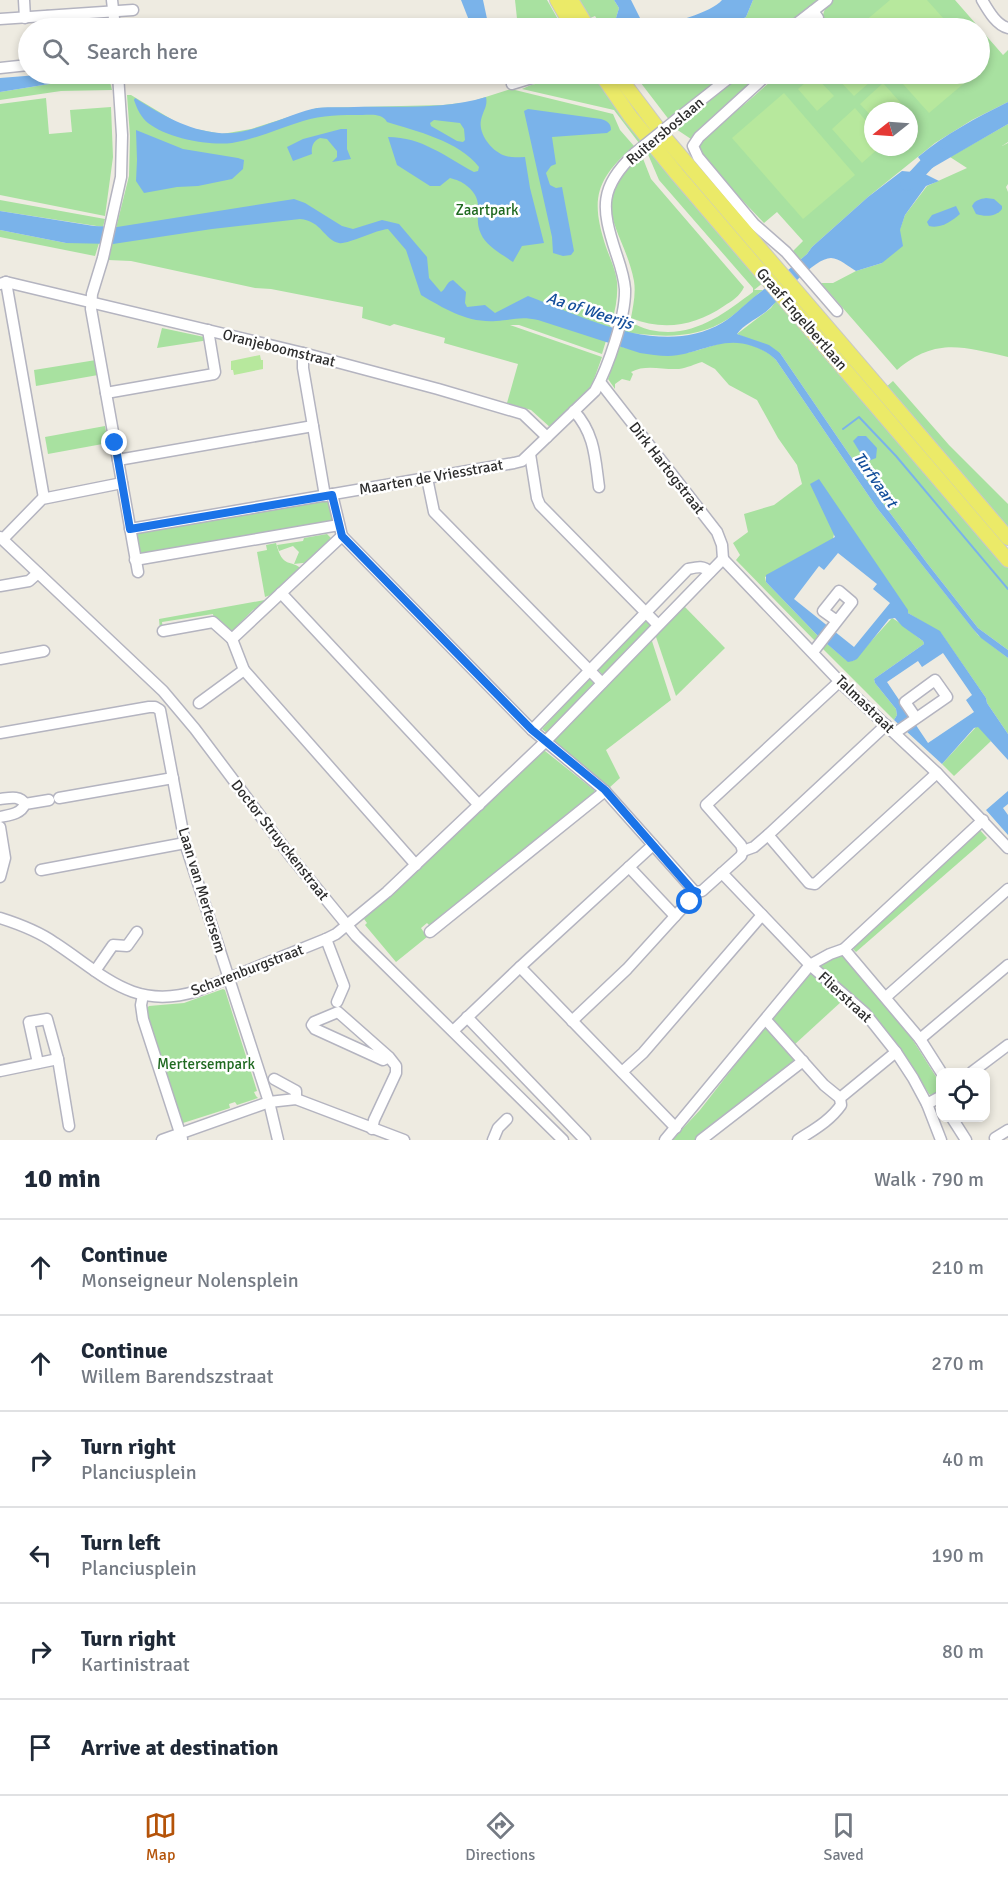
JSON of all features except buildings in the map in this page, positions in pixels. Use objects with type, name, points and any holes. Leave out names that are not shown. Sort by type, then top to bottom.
[{"type":"main road","points":[[556,0],[567,18]]},
{"type":"main road","points":[[571,0],[582,18]]},
{"type":"main road","name":"Graaf Engelbertlaan","points":[[608,84],[645,135],[1008,538]]},
{"type":"main road","name":"Graaf Engelbertlaan","points":[[625,84],[776,279]]},
{"type":"main road","name":"Graaf Engelbertlaan","points":[[787,291],[1008,560]]},
{"type":"street","points":[[24,0],[25,18],[113,6],[133,10]]},
{"type":"street","points":[[804,18],[827,0]]},
{"type":"street","points":[[982,0],[1002,27],[1008,28]]},
{"type":"street","points":[[813,11],[818,18]]},
{"type":"street","points":[[0,20],[18,19]]},
{"type":"street","points":[[0,68],[18,66]]},
{"type":"street","points":[[119,84],[122,135],[119,191],[91,302],[138,572]]},
{"type":"street","name":"Ruitersboslaan","points":[[615,336],[620,323],[625,284],[608,228],[605,208],[612,179],[635,153],[721,84]]},
{"type":"street","name":"Graaf Engelbertlaan","points":[[757,84],[699,136],[693,146],[698,158],[754,224],[796,263],[837,311]]},
{"type":"street","points":[[3,283],[17,346],[44,498]]},
{"type":"street","name":"Oranjeboomstraat","points":[[3,283],[303,353],[438,389],[516,412],[529,419],[547,437]]},
{"type":"street","points":[[106,393],[214,374],[208,330]]},
{"type":"street","name":"Maarten de Vriesstraat","points":[[130,529],[522,460],[595,391],[615,336]]},
{"type":"street","points":[[303,353],[303,368],[313,426],[329,495],[335,500],[342,536],[532,730],[605,790],[692,890],[697,892]]},
{"type":"street","name":"Dirk Hartogstraat","points":[[600,382],[717,532],[722,545],[723,559]]},
{"type":"street","points":[[574,411],[589,432],[599,487]]},
{"type":"street","points":[[118,460],[313,426]]},
{"type":"street","points":[[530,454],[540,505],[658,625]]},
{"type":"street","points":[[427,478],[434,512],[602,684]]},
{"type":"street","points":[[1,538],[44,498],[122,483]]},
{"type":"street","points":[[135,560],[339,525]]},
{"type":"street","points":[[232,639],[342,536]]},
{"type":"street","name":"Doctor Struyckenstraat","points":[[1,538],[174,703],[346,926],[563,1140]]},
{"type":"street","name":"Scharenburgstraat","points":[[0,918],[46,937],[118,986],[142,995],[159,998],[197,991],[326,939],[346,926],[387,892],[545,742],[723,559]]},
{"type":"street","name":"Talmastraat","points":[[723,559],[840,681],[886,725],[898,730],[1008,848]]},
{"type":"street","points":[[532,730],[688,569],[698,566],[705,567],[710,572]]},
{"type":"street","points":[[0,586],[29,581],[38,573]]},
{"type":"street","points":[[281,593],[478,805]]},
{"type":"street","points":[[163,631],[213,622],[232,639],[244,670],[416,865]]},
{"type":"street","points":[[813,652],[834,625]]},
{"type":"street","points":[[0,659],[44,651]]},
{"type":"street","points":[[199,703],[244,670]]},
{"type":"street","points":[[572,1021],[622,974],[697,892],[702,891],[741,856],[743,851],[741,845],[706,805],[840,681]]},
{"type":"street","name":"Laan van Mertersem","points":[[0,734],[149,707],[158,708],[162,717],[185,843],[230,977],[269,1102],[278,1140]]},
{"type":"street","points":[[898,730],[914,720]]},
{"type":"street","points":[[743,851],[754,847],[768,835],[886,725]]},
{"type":"street","points":[[768,835],[809,883],[815,884],[937,773]]},
{"type":"street","points":[[25,804],[173,778]]},
{"type":"street","points":[[429,932],[605,790]]},
{"type":"street","points":[[0,799],[16,797],[23,800],[25,804]]},
{"type":"street","points":[[0,817],[15,814],[23,809],[25,804]]},
{"type":"street","points":[[665,1140],[810,965],[844,949],[983,820]]},
{"type":"street","points":[[0,827],[5,855],[0,877]]},
{"type":"street","points":[[41,870],[185,843]]},
{"type":"street","points":[[453,1031],[653,845]]},
{"type":"street","points":[[629,867],[675,916]]},
{"type":"street","name":"Flierstraat","points":[[722,873],[810,965],[865,1013],[896,1052],[927,1104],[941,1140]]},
{"type":"street","points":[[886,997],[1008,889]]},
{"type":"street","points":[[622,1072],[643,1053],[762,915]]},
{"type":"street","points":[[95,971],[113,945],[127,946],[137,932]]},
{"type":"street","points":[[326,939],[344,986],[337,1002]]},
{"type":"street","points":[[844,949],[920,1039],[938,1068]]},
{"type":"street","points":[[920,1039],[1008,965]]},
{"type":"street","points":[[520,967],[676,1128]]},
{"type":"street","points":[[142,995],[143,1019],[181,1137]]},
{"type":"street","points":[[372,1129],[396,1073],[396,1066],[389,1057],[338,1011],[312,1025],[315,1029],[383,1060],[389,1057]]},
{"type":"street","points":[[467,1017],[585,1140]]},
{"type":"street","points":[[38,1063],[29,1022],[47,1019],[58,1059],[69,1126]]},
{"type":"street","points":[[766,1020],[824,1084],[840,1098],[841,1105],[836,1113],[798,1140]]},
{"type":"street","points":[[977,1068],[1008,1045]]},
{"type":"street","points":[[840,1098],[896,1052]]},
{"type":"street","points":[[0,1071],[58,1059]]},
{"type":"street","points":[[702,1140],[803,1060]]},
{"type":"street","points":[[273,1079],[296,1091],[296,1099]]},
{"type":"street","points":[[162,1140],[181,1137],[269,1102],[296,1099],[404,1140]]},
{"type":"street","points":[[927,1104],[936,1099]]},
{"type":"street","points":[[493,1140],[498,1128],[507,1119]]},
{"type":"street","points":[[955,1122],[966,1140]]},
{"type":"street","points":[[995,1138],[1008,1130]]},
{"type":"green space","points":[[515,0],[547,0],[557,18],[517,18]]},
{"type":"green space","points":[[577,0],[614,0],[619,8],[616,18],[596,18],[595,16],[587,18]]},
{"type":"green space","points":[[753,0],[821,0],[798,18],[744,18]]},
{"type":"green space","points":[[833,0],[955,0],[970,18],[823,18],[826,7]]},
{"type":"green space","points":[[890,0],[927,0],[943,18],[869,18]]},
{"type":"green space","points":[[990,40],[1003,55],[1008,50],[1008,102],[972,120],[935,143],[868,197],[800,260],[792,252],[803,241],[777,212],[764,223],[700,156],[698,148],[702,138],[768,84],[990,84]]},
{"type":"green space","points":[[49,84],[110,84],[112,90],[61,91],[0,100],[0,92]]},
{"type":"green space","points":[[602,84],[643,140],[639,143],[614,110],[522,89],[531,85]]},
{"type":"green space","points":[[642,84],[716,84],[670,121]]},
{"type":"green space","points":[[728,84],[753,84],[691,139],[676,129],[679,122]]},
{"type":"green space","points":[[804,84],[823,84],[834,96],[817,111],[798,89]]},
{"type":"green space","points":[[843,84],[868,84],[854,96]]},
{"type":"green space","points":[[882,84],[900,102],[864,102],[864,108],[860,104]]},
{"type":"green space","points":[[903,84],[963,84],[929,113]]},
{"type":"green space","name":"Zaartpark","points":[[511,89],[613,114],[620,130],[634,146],[611,169],[604,180],[598,203],[601,230],[617,282],[615,309],[602,354],[519,325],[510,325],[602,357],[589,389],[552,429],[531,410],[507,403],[518,364],[444,343],[445,338],[362,318],[363,307],[255,288],[131,261],[108,260],[129,176],[130,136],[127,95],[131,95],[190,128],[222,134],[251,129],[317,108],[443,105],[470,102]]},
{"type":"green space","points":[[784,93],[855,175],[803,219],[732,138]]},
{"type":"green space","points":[[46,98],[49,134],[72,132],[70,110],[111,107],[113,157],[105,216],[0,195],[0,104]]},
{"type":"green space","points":[[855,108],[864,118],[864,156],[870,156],[862,163],[832,129]]},
{"type":"green space","points":[[1008,124],[1008,142],[1002,146],[1008,143],[1008,184],[1006,187],[1008,192],[1008,357],[950,347],[924,353],[897,370],[821,283],[833,283],[856,271],[882,263],[905,215],[927,186],[967,168],[950,157]]},
{"type":"green space","points":[[650,149],[764,282],[754,290],[763,290],[737,312],[716,326],[703,331],[664,336],[624,332],[628,321],[647,329],[665,332],[693,328],[718,317],[753,292],[753,288],[659,180],[647,152]]},
{"type":"green space","points":[[642,156],[651,179],[744,287],[738,296],[727,304],[713,313],[690,322],[667,325],[631,318],[634,281],[612,216],[611,202],[614,187],[624,172]]},
{"type":"green space","points":[[0,200],[105,219],[103,227],[0,211]]},
{"type":"green space","points":[[0,230],[66,243],[99,243],[95,256],[0,237]]},
{"type":"green space","points":[[778,298],[1008,567],[1008,650],[978,628],[927,563],[879,498],[780,353],[737,334],[771,308]]},
{"type":"green space","points":[[162,328],[209,338],[209,340],[157,348]]},
{"type":"green space","points":[[732,341],[756,347],[767,352],[776,360],[877,508],[978,635],[1008,658],[1008,734],[941,633],[908,613],[834,534],[833,539],[765,577],[766,582],[819,637],[816,642],[736,560],[740,555],[733,543],[748,532],[744,514],[774,505],[802,484],[797,465],[778,438],[757,400],[729,385],[715,369],[702,362],[679,369],[637,370],[631,372],[633,374],[630,381],[622,379],[615,384],[615,389],[608,379],[619,346],[652,353],[678,354]]},
{"type":"green space","points":[[260,355],[263,360],[263,369],[234,375],[231,370],[231,361]]},
{"type":"green space","points":[[96,360],[98,375],[36,386],[34,370]]},
{"type":"green space","points":[[893,381],[949,445],[1008,504],[1008,531],[885,388]]},
{"type":"green space","points":[[105,426],[108,443],[48,454],[45,437]]},
{"type":"green space","points":[[329,500],[332,522],[140,556],[134,535],[140,531]]},
{"type":"green space","points":[[327,534],[334,541],[311,562],[294,564],[299,552],[293,546],[279,551],[277,545],[303,541],[304,538]]},
{"type":"green space","points":[[276,543],[284,560],[303,570],[276,593],[265,597],[257,552],[267,550],[266,545]]},
{"type":"green space","points":[[265,600],[266,604],[253,610],[236,627],[238,630],[234,634],[214,620],[213,614],[162,622],[163,629],[160,630],[159,619]]},
{"type":"green space","points":[[683,605],[725,648],[676,696],[655,634]]},
{"type":"green space","points":[[892,618],[924,644],[874,679],[896,709],[897,715],[894,720],[821,647],[825,642],[846,660],[853,661]]},
{"type":"green space","points":[[647,620],[652,625],[603,675],[598,670]]},
{"type":"green space","points":[[651,638],[671,700],[606,750],[620,778],[609,788],[550,740]]},
{"type":"green space","points":[[592,676],[598,681],[547,733],[542,729]]},
{"type":"green space","points":[[976,727],[980,727],[991,741],[954,776],[942,764]]},
{"type":"green space","points":[[542,751],[545,751],[595,793],[431,927],[427,923],[421,928],[427,937],[396,962],[365,925],[367,923],[364,919]]},
{"type":"green space","points":[[979,829],[987,838],[856,952],[851,947]]},
{"type":"green space","points":[[841,954],[853,964],[852,966],[909,1034],[936,1077],[936,1094],[932,1096],[929,1094],[885,1030],[818,967],[831,957]]},
{"type":"green space","points":[[810,973],[842,1001],[794,1045],[771,1021]]},
{"type":"green space","name":"Mertersempark","points":[[223,989],[257,1091],[254,1092],[258,1098],[237,1105],[235,1102],[229,1104],[230,1108],[183,1123],[150,1024],[147,1008],[184,1003]]},
{"type":"green space","points":[[764,1028],[769,1029],[797,1058],[695,1140],[672,1140],[700,1110]]},
{"type":"water","points":[[461,0],[483,0],[487,18],[468,18]]},
{"type":"water","points":[[614,0],[631,0],[640,18],[616,18],[619,8]]},
{"type":"water","points":[[722,0],[753,0],[744,18],[685,18],[717,5]]},
{"type":"water","points":[[18,77],[18,84],[49,84],[0,92],[0,78]]},
{"type":"water","points":[[486,97],[481,125],[484,136],[491,147],[506,156],[525,157],[530,188],[544,243],[522,246],[513,262],[495,250],[483,238],[478,221],[478,203],[467,186],[450,178],[440,186],[430,186],[397,165],[388,137],[423,144],[474,172],[478,171],[479,167],[460,150],[436,138],[387,122],[379,116],[347,115],[310,119],[232,143],[200,142],[166,133],[148,123],[134,100],[135,98],[185,125],[219,133],[254,129],[317,108],[421,106]],"holes":[[[434,120],[460,123],[464,129],[465,140],[463,142],[457,141],[431,126],[430,123]]]},
{"type":"water","points":[[1008,102],[1008,124],[932,168],[925,166],[918,157],[950,134]]},
{"type":"water","points":[[528,109],[601,119],[610,126],[611,130],[607,133],[552,137],[556,164],[551,166],[546,173],[550,185],[556,188],[562,187],[574,251],[571,255],[563,256],[553,253],[552,237],[524,111]]},
{"type":"water","points":[[347,129],[347,149],[351,159],[332,162],[337,157],[337,151],[327,139],[320,138],[313,144],[312,154],[293,161],[287,147],[303,139]]},
{"type":"water","points":[[136,130],[183,149],[244,160],[243,169],[232,179],[144,193],[136,181]]},
{"type":"water","points":[[902,171],[923,173],[939,181],[926,186],[905,215],[900,230],[903,246],[882,263],[856,271],[837,259],[831,258],[816,264],[770,308],[737,334],[769,345],[780,353],[879,498],[927,563],[978,628],[1008,650],[1008,658],[981,638],[973,629],[877,508],[776,360],[759,348],[741,343],[730,343],[668,356],[640,353],[538,320],[521,318],[496,321],[475,320],[448,310],[421,295],[406,250],[388,229],[339,243],[313,223],[300,219],[113,244],[66,243],[0,230],[0,211],[94,226],[117,227],[294,199],[305,203],[342,226],[353,229],[382,220],[399,224],[427,257],[429,278],[441,292],[453,280],[466,292],[467,307],[485,305],[495,313],[528,296],[624,331],[650,336],[675,337],[699,333],[731,317],[788,271],[868,197]]},
{"type":"water","points":[[986,198],[994,199],[1002,206],[997,214],[983,216],[976,214],[973,204]]},
{"type":"water","points":[[956,206],[960,214],[946,224],[929,226],[927,222],[932,215]]},
{"type":"water","points":[[858,436],[866,436],[877,448],[876,458],[866,462],[853,441]]},
{"type":"water","points":[[819,479],[908,613],[940,631],[1008,734],[1008,760],[978,727],[974,728],[942,764],[894,720],[897,715],[896,709],[874,679],[924,644],[895,618],[889,619],[857,659],[848,662],[819,637],[766,582],[766,575],[835,537],[810,484]],"holes":[[[838,553],[877,584],[873,589],[890,603],[854,647],[794,599],[819,566],[824,570]],[[943,653],[972,695],[966,700],[974,712],[928,743],[887,682],[918,661],[922,667]]]},
{"type":"water","points":[[1008,791],[1008,804],[1003,808],[1008,815],[1008,835],[986,810]]},
{"type":"waterway","name":"Aa of Weerijs","points":[[907,184],[938,154]]},
{"type":"waterway","points":[[843,429],[859,417],[896,456],[1008,589]]},
{"type":"route","points":[[115,443],[130,529],[332,495],[342,536],[532,730],[605,790],[692,890],[697,892],[690,902]]},
{"type":"water label","name":"Turfvaart","points":[[876,479]]}]
